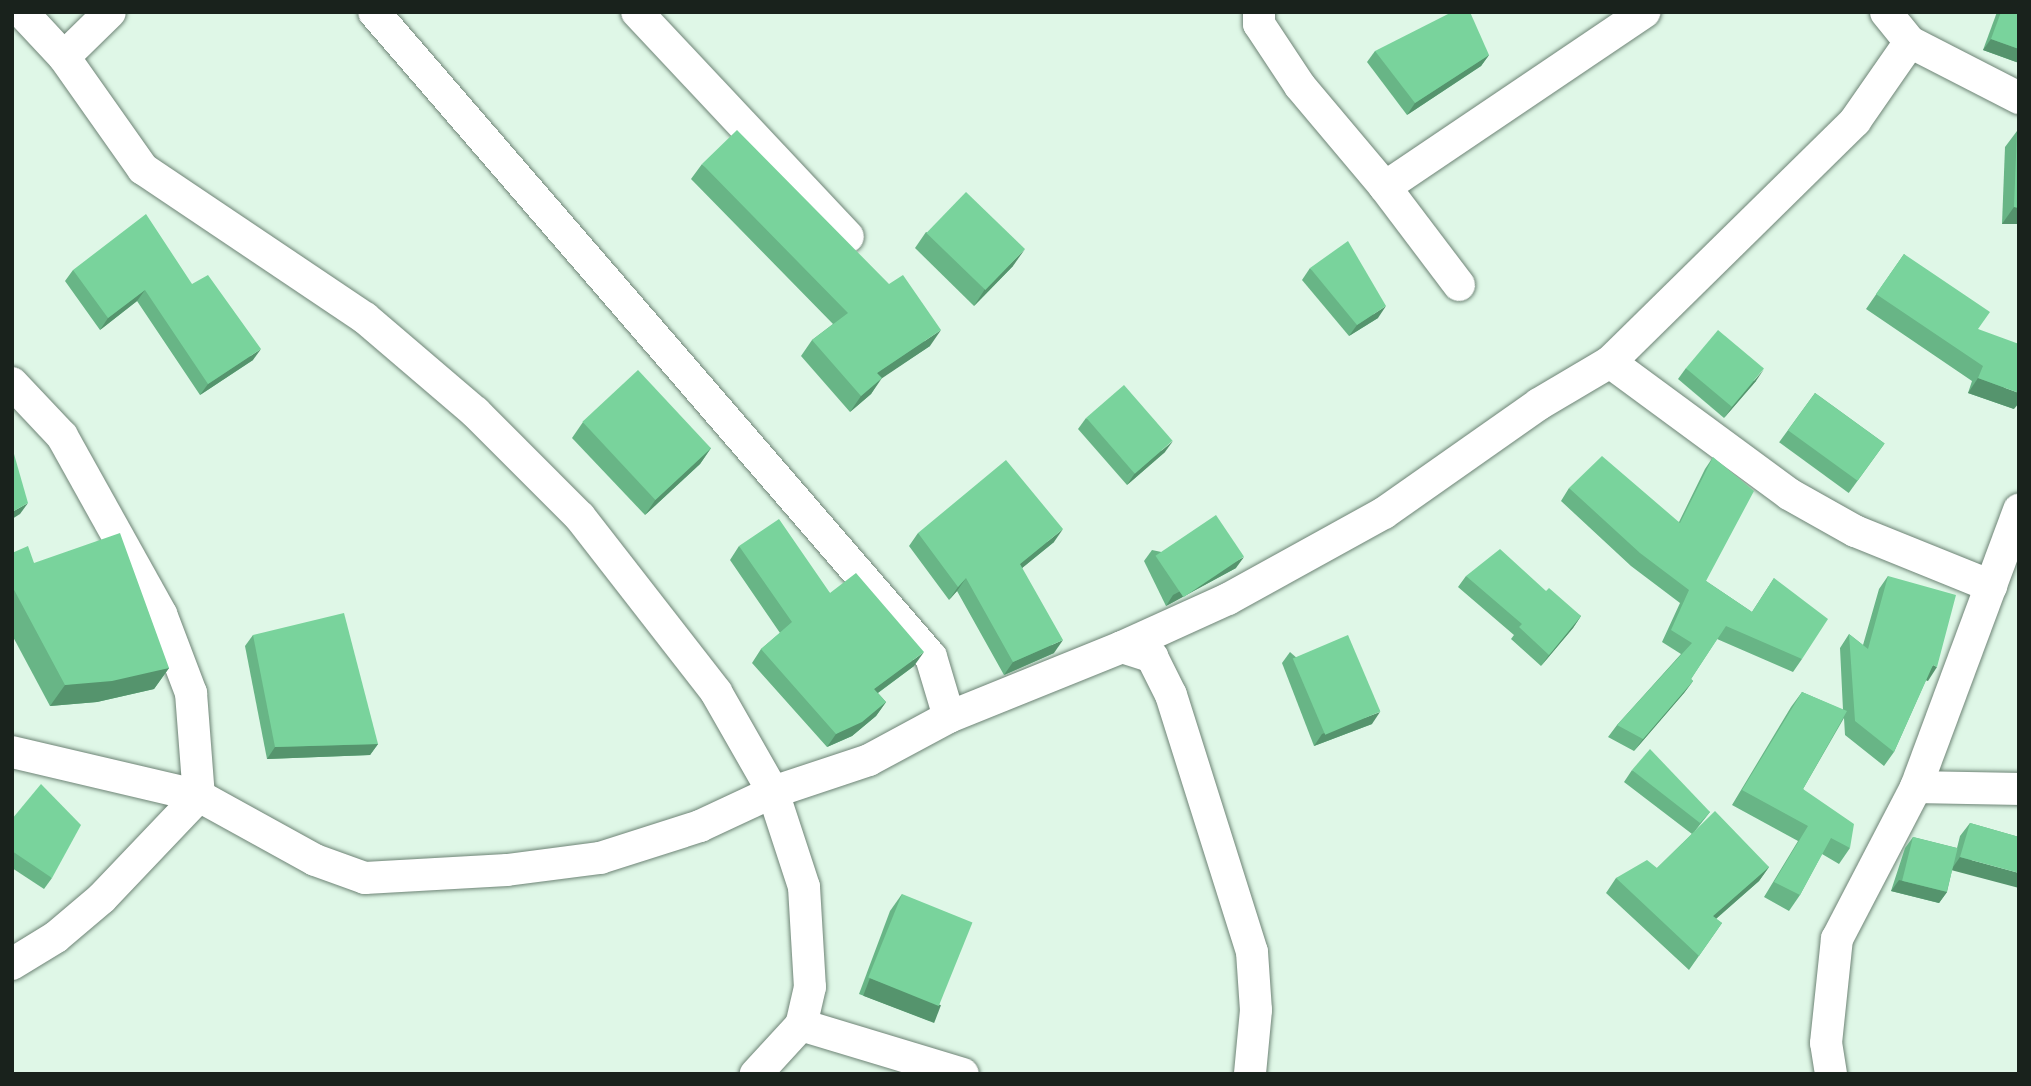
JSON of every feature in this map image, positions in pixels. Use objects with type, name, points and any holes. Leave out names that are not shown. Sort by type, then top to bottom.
[{"type":"street","points":[[22,12],[64,57],[143,169],[365,318],[475,412],[580,517],[716,692],[773,792],[804,887],[810,988],[801,1025],[756,1074]]},
{"type":"street","points":[[64,57],[110,12]]},
{"type":"street","points":[[374,12],[931,657],[949,717]]},
{"type":"street","points":[[637,12],[848,237]]},
{"type":"street","points":[[1259,12],[1259,24],[1300,86],[1385,187],[1459,285]]},
{"type":"street","points":[[1385,187],[1644,12]]},
{"type":"street","points":[[1886,12],[1910,42],[2019,99]]},
{"type":"street","points":[[12,752],[199,796],[315,860],[365,878],[507,870],[600,859],[700,826],[773,792],[869,760],[949,717],[1122,647],[1228,598],[1384,513],[1539,404],[1610,362],[1855,121],[1910,42]]},
{"type":"street","points":[[1610,362],[1789,494],[1855,531],[1991,586]]},
{"type":"street","points":[[12,383],[62,436],[161,614],[191,693],[199,796],[102,898],[56,937],[12,964]]},
{"type":"street","points":[[1831,1074],[1825,1043],[1837,939],[1916,787],[2019,510]]},
{"type":"street","points":[[1122,647],[1152,657],[1171,695],[1236,894],[1252,952],[1256,1010],[1250,1074]]},
{"type":"street","points":[[1916,787],[2019,789]]},
{"type":"street","points":[[801,1025],[964,1074]]},
{"type":"building","points":[[1452,12],[1470,12],[1489,55],[1415,103],[1375,51]]},
{"type":"building","points":[[2001,12],[2019,12],[2019,49],[1991,39]]},
{"type":"building","points":[[737,130],[889,284],[903,275],[941,330],[877,373],[882,378],[861,396],[812,340],[848,313],[702,164]]},
{"type":"building","points":[[2019,131],[2019,208],[2014,207]]},
{"type":"building","points":[[966,192],[1025,249],[985,290],[926,233]]},
{"type":"building","points":[[146,214],[192,284],[208,275],[261,349],[208,384],[145,290],[108,318],[73,270]]},
{"type":"building","points":[[1348,241],[1386,306],[1357,325],[1310,268]]},
{"type":"building","points":[[1904,254],[1990,312],[1978,329],[2019,344],[2019,393],[1978,378],[1983,366],[1876,294]]},
{"type":"building","points":[[1718,330],[1764,369],[1732,407],[1686,368]]},
{"type":"building","points":[[638,370],[711,448],[655,500],[582,422]]},
{"type":"building","points":[[1124,385],[1173,441],[1135,474],[1086,418]]},
{"type":"building","points":[[1815,393],[1885,444],[1858,481],[1788,430]]},
{"type":"building","points":[[12,447],[28,503],[12,512]]},
{"type":"building","points":[[1602,456],[1680,523],[1713,457],[1754,491],[1706,581],[1752,612],[1774,578],[1828,619],[1802,659],[1726,626],[1691,679],[1693,681],[1643,739],[1617,725],[1692,643],[1671,630],[1689,590],[1640,553],[1569,488]]},
{"type":"building","points":[[1006,460],[1063,529],[1020,564],[1063,640],[1013,662],[966,578],[958,587],[918,533]]},
{"type":"building","points":[[1216,515],[1244,556],[1183,597],[1155,556]]},
{"type":"building","points":[[779,519],[830,593],[856,573],[924,652],[874,689],[886,702],[862,722],[836,734],[761,649],[792,622],[739,546]]},
{"type":"building","points":[[120,533],[169,668],[112,681],[65,685],[12,586],[12,553],[28,546],[34,563]]},
{"type":"building","points":[[1500,549],[1546,591],[1549,588],[1581,616],[1549,655],[1519,627],[1522,624],[1466,576]]},
{"type":"building","points":[[1888,576],[1956,595],[1937,667],[1933,665],[1894,752],[1855,721],[1849,634],[1868,649]]},
{"type":"building","points":[[344,613],[378,744],[275,747],[253,635]]},
{"type":"building","points":[[1348,635],[1380,711],[1325,735],[1293,658]]},
{"type":"building","points":[[1802,692],[1847,711],[1803,789],[1854,824],[1850,848],[1831,838],[1800,895],[1774,882],[1808,826],[1742,790]]},
{"type":"building","points":[[1650,749],[1710,812],[1700,823],[1632,770]]},
{"type":"building","points":[[41,784],[81,825],[52,878],[12,851],[12,819]]},
{"type":"building","points":[[1715,811],[1769,867],[1713,916],[1722,923],[1699,956],[1616,878],[1647,860],[1657,868]]},
{"type":"building","points":[[1970,823],[2019,837],[2019,873],[1960,857]]},
{"type":"building","points":[[1913,837],[1958,848],[1947,892],[1902,881]]},
{"type":"building","points":[[902,894],[972,922],[939,1006],[868,977]]}]
